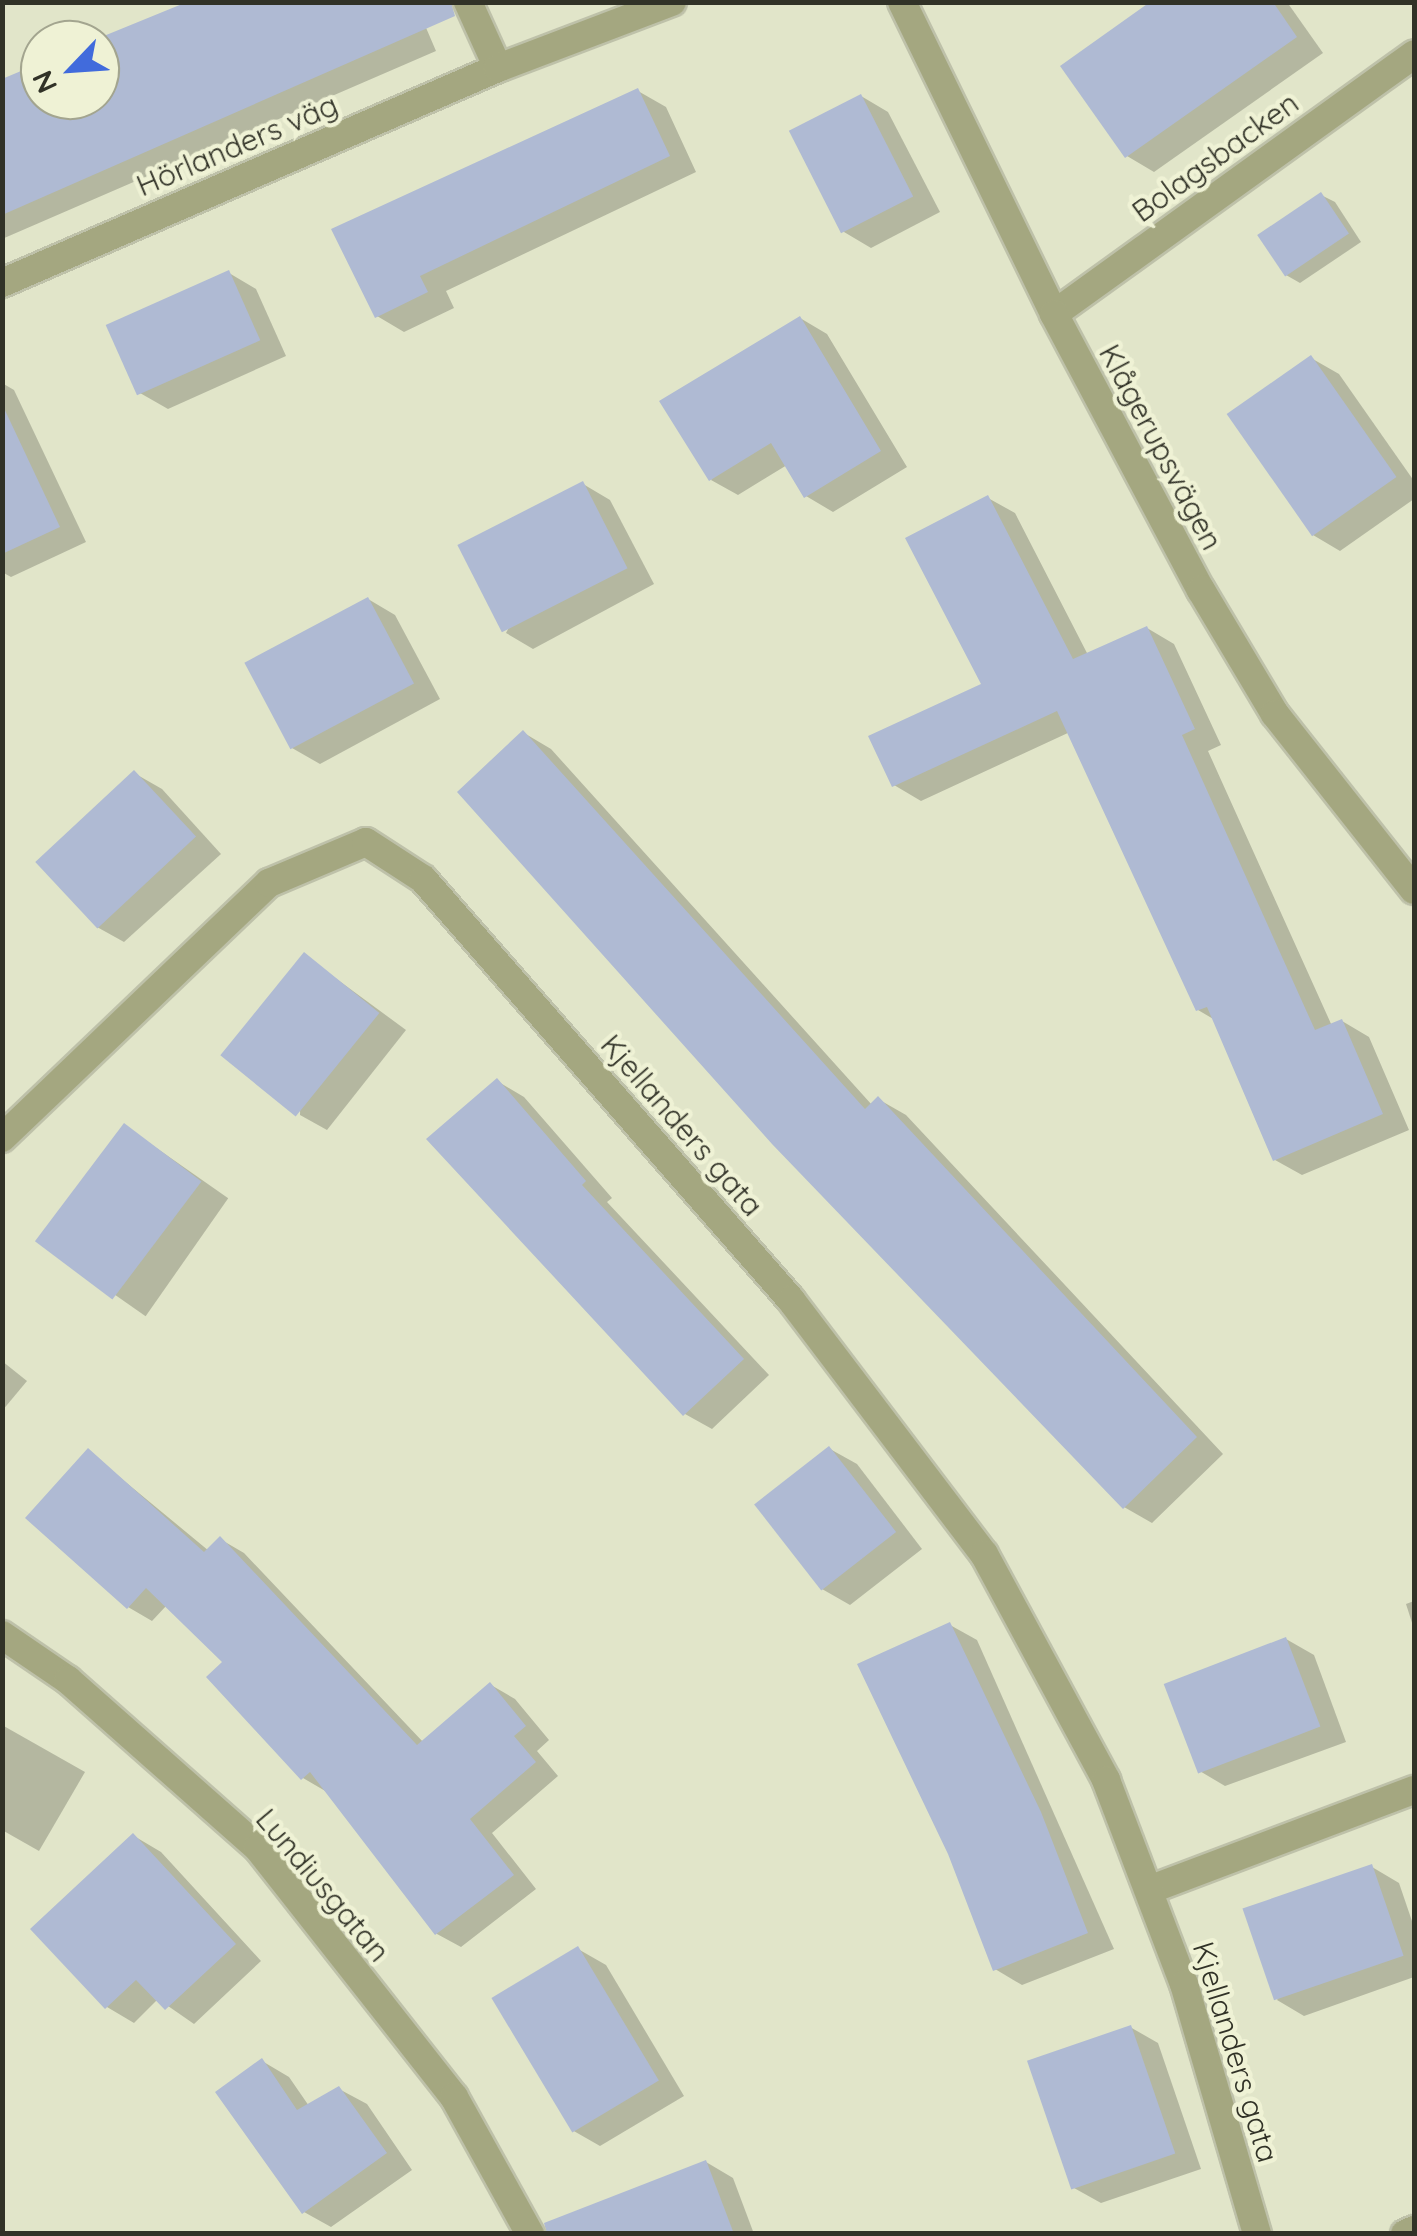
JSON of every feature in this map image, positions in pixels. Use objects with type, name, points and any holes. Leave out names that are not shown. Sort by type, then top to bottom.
[{"type":"street","points":[[468,2],[498,68]]},
{"type":"street","name":"Hörlanders väg","points":[[2,283],[498,68],[672,2]]},
{"type":"street","name":"Klågerupsvägen","points":[[902,2],[1054,314],[1200,590],[1275,714],[1414,890]]},
{"type":"street","name":"Bolagsbacken","points":[[1054,314],[1414,54]]},
{"type":"street","name":"Kjellanders gata","points":[[2,1138],[269,883],[320,856],[366,842],[423,879],[792,1300],[984,1554],[1106,1780],[1184,1984],[1258,2234]]},
{"type":"street","name":"Lundiusgatan","points":[[2,1635],[68,1680],[258,1848],[454,2098],[530,2234]]},
{"type":"street","points":[[1149,1890],[1414,1790]]},
{"type":"street","points":[[1405,2234],[1414,2230]]},
{"type":"building","points":[[187,2],[451,2],[455,16],[2,215],[2,79],[20,71],[20,120],[120,120],[120,29]]},
{"type":"building","points":[[1150,2],[1273,2],[1297,37],[1125,158],[1060,66]]},
{"type":"building","points":[[638,88],[670,156],[420,276],[428,292],[375,318],[331,229]]},
{"type":"building","points":[[861,94],[913,196],[841,233],[789,131]]},
{"type":"building","points":[[1321,192],[1349,233],[1285,277],[1257,235]]},
{"type":"building","points":[[229,270],[260,340],[137,395],[106,325]]},
{"type":"building","points":[[800,316],[881,451],[804,498],[771,443],[709,481],[659,401]]},
{"type":"building","points":[[1311,355],[1396,477],[1312,536],[1227,414]]},
{"type":"building","points":[[2,404],[60,527],[2,554]]},
{"type":"building","points":[[583,481],[627,568],[502,632],[457,545]]},
{"type":"building","points":[[988,495],[1073,659],[1147,626],[1195,729],[1182,735],[1315,1030],[1342,1019],[1383,1114],[1273,1161],[1207,1007],[1196,1011],[1057,711],[892,787],[868,736],[981,684],[905,538]]},
{"type":"building","points":[[368,597],[414,684],[290,749],[244,663]]},
{"type":"building","points":[[523,730],[865,1109],[878,1096],[1197,1437],[1123,1509],[772,1144],[457,792]]},
{"type":"building","points":[[134,770],[196,837],[97,929],[35,862]]},
{"type":"building","points":[[304,952],[379,1013],[296,1116],[220,1055]]},
{"type":"building","points":[[497,1078],[586,1181],[582,1185],[744,1359],[683,1416],[426,1139]]},
{"type":"building","points":[[124,1123],[201,1181],[112,1300],[35,1241]]},
{"type":"building","points":[[829,1446],[896,1532],[821,1590],[754,1504]]},
{"type":"building","points":[[88,1448],[204,1552],[220,1536],[417,1745],[490,1682],[526,1726],[514,1736],[536,1762],[470,1819],[514,1875],[435,1935],[310,1772],[301,1780],[206,1677],[222,1662],[146,1588],[127,1609],[25,1518]]},
{"type":"building","points":[[950,1622],[1041,1812],[1088,1933],[993,1971],[948,1854],[857,1664]]},
{"type":"building","points":[[1286,1637],[1320,1727],[1198,1774],[1164,1684]]},
{"type":"building","points":[[133,1833],[236,1944],[165,2010],[136,1980],[105,2009],[30,1929]]},
{"type":"building","points":[[1372,1864],[1404,1956],[1274,2000],[1242,1909]]},
{"type":"building","points":[[578,1946],[659,2081],[572,2133],[491,1998]]},
{"type":"building","points":[[1131,2025],[1175,2154],[1071,2189],[1027,2061]]},
{"type":"building","points":[[262,2058],[297,2110],[339,2086],[387,2153],[302,2214],[215,2092]]},
{"type":"building","points":[[706,2160],[734,2234],[547,2234],[544,2223]]}]
